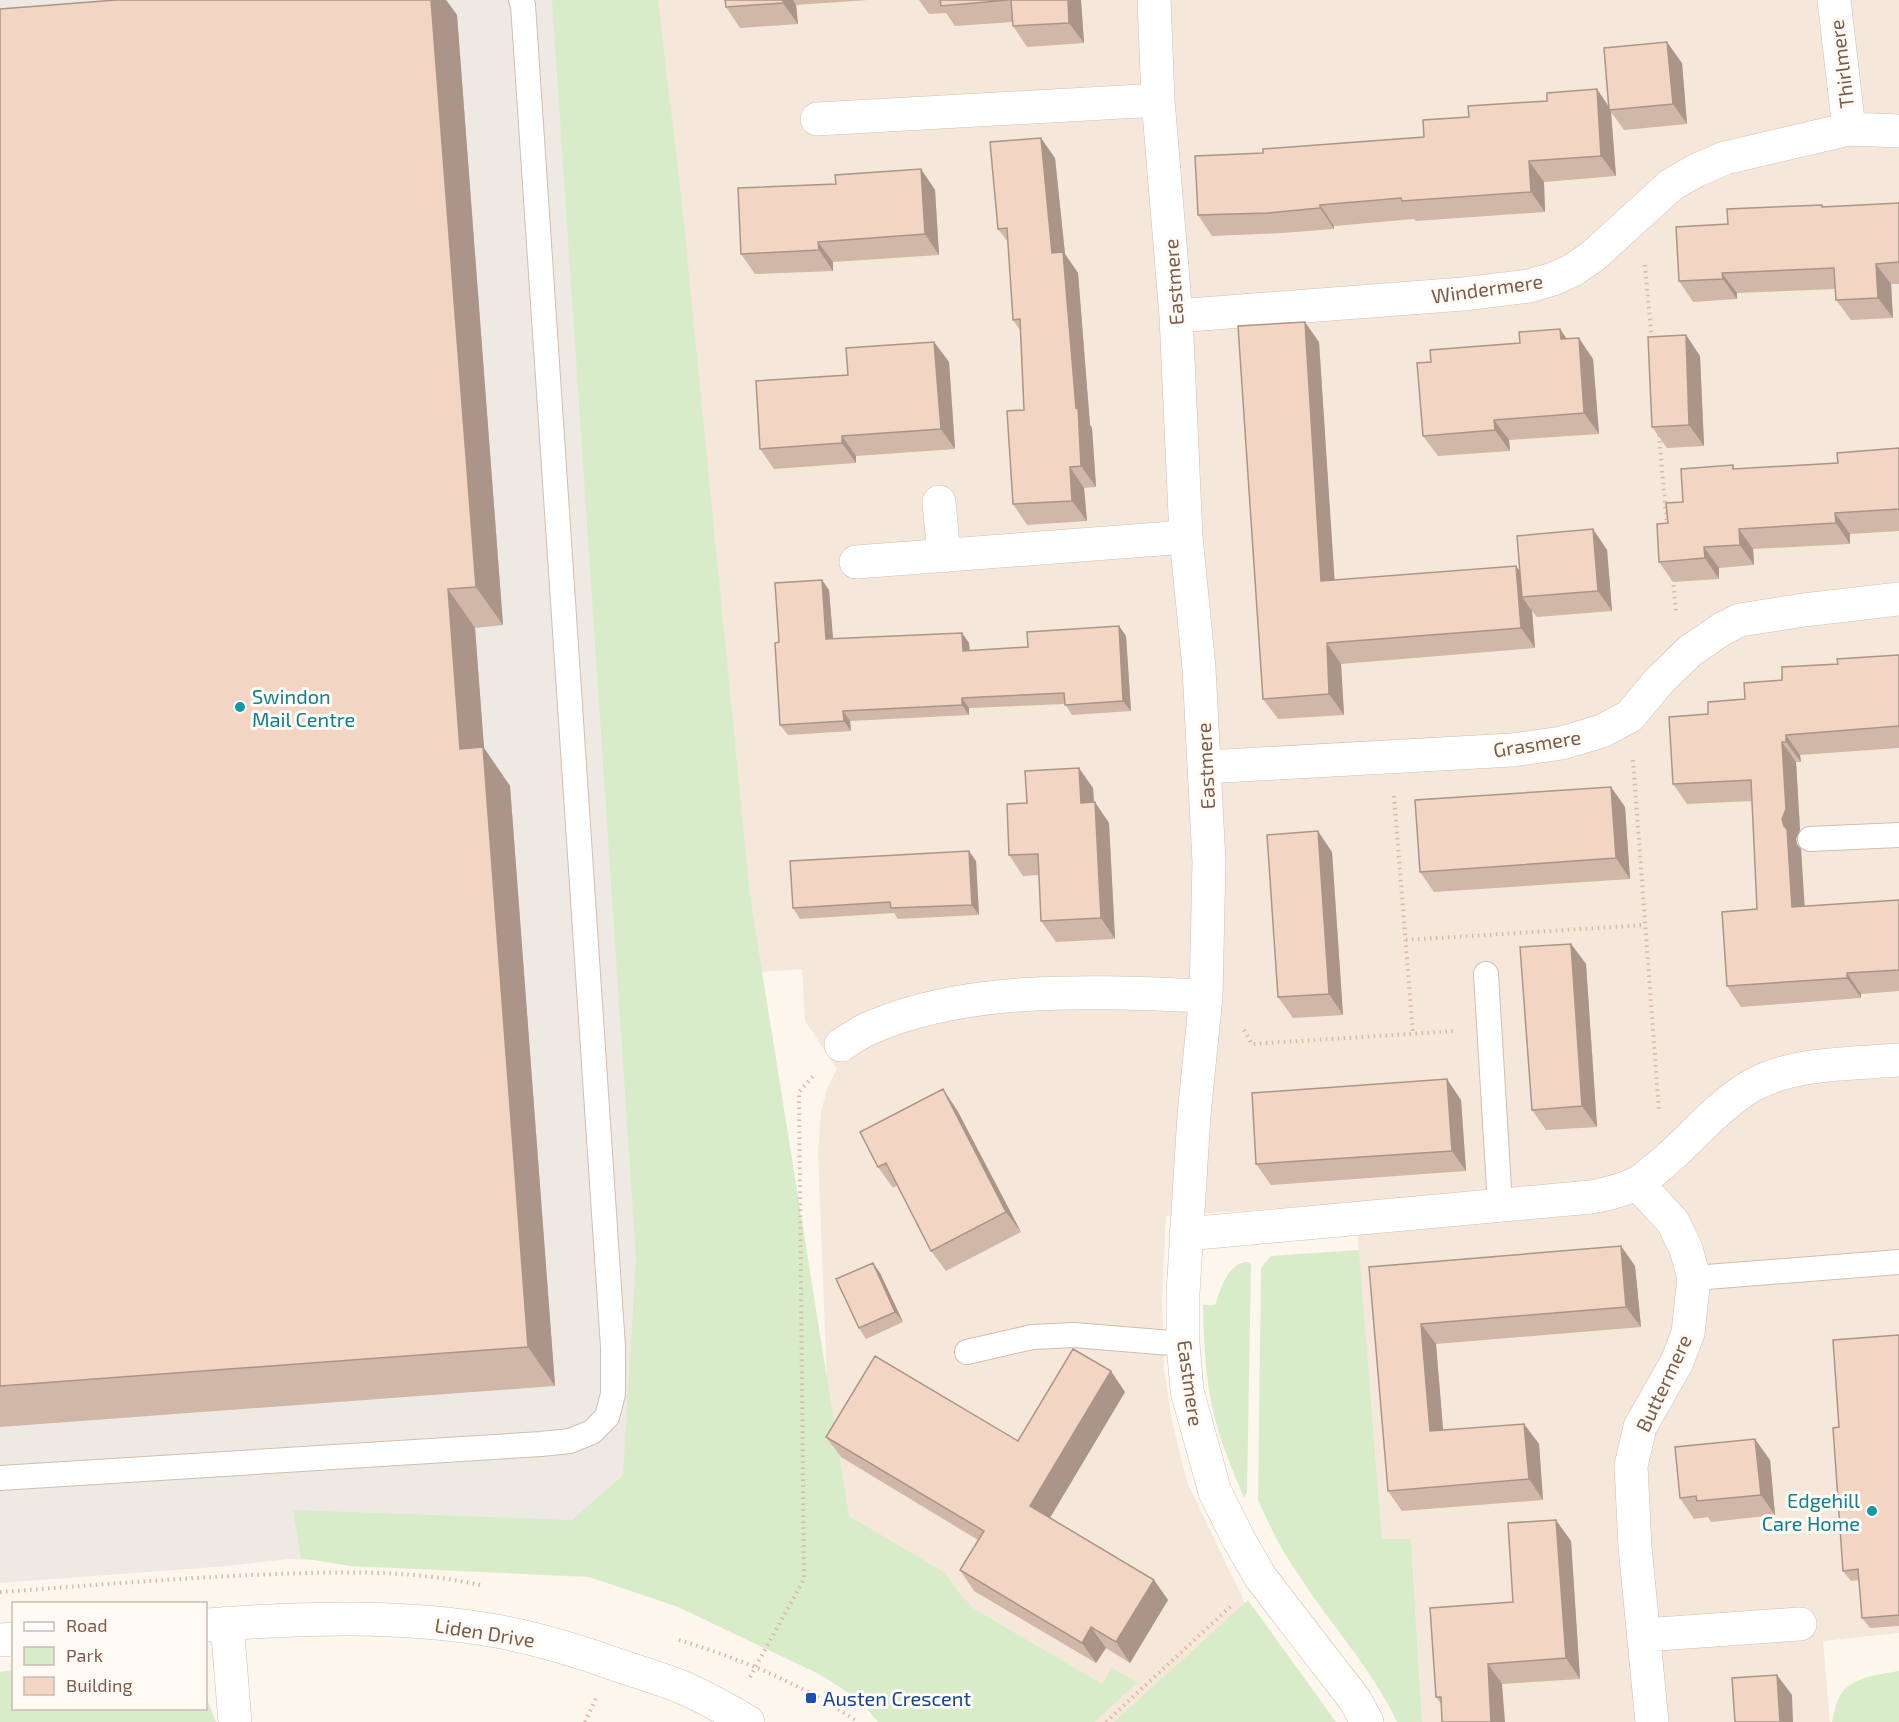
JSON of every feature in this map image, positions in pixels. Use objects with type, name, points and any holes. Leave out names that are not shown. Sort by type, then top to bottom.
[{"type":"street","name":"Eastmere","points":[[1154,0],[1158,100],[1176,316],[1186,537],[1199,668],[1209,862],[1206,996],[1194,1115],[1183,1293],[1183,1344],[1187,1391],[1215,1492],[1239,1539],[1261,1578],[1355,1700],[1367,1722]]},
{"type":"street","name":"Thirlmere","points":[[1834,0],[1849,129]]},
{"type":"street","points":[[817,119],[1158,100]]},
{"type":"street","name":"Windermere","points":[[1176,316],[1463,294],[1529,286],[1573,270],[1593,256],[1671,185],[1695,171],[1736,156],[1849,129],[1899,131]]},
{"type":"street","points":[[939,502],[944,556]]},
{"type":"street","points":[[856,562],[1186,537]]},
{"type":"street","name":"Grasmere","points":[[1205,767],[1512,750],[1562,742],[1602,731],[1630,716],[1659,681],[1690,651],[1722,629],[1740,621],[1804,610],[1899,599]]},
{"type":"street","points":[[841,1045],[870,1027],[905,1015],[1010,994],[1206,996]]},
{"type":"street","points":[[1186,1234],[1591,1197],[1614,1192],[1637,1184],[1731,1101],[1750,1087],[1769,1078],[1804,1068],[1899,1060]]},
{"type":"street","name":"Buttermere","points":[[1637,1184],[1673,1222],[1686,1249],[1694,1278],[1688,1333],[1677,1362],[1640,1427],[1631,1466],[1635,1547],[1644,1635],[1645,1722]]},
{"type":"street","name":"Liden Drive","points":[[216,1624],[360,1619],[437,1623],[496,1631],[542,1641],[679,1686],[740,1717]]},
{"type":"street","points":[[216,1624],[236,1722]]},
{"type":"street","points":[[1644,1635],[1800,1624]]},
{"type":"lane","points":[[0,1478],[541,1444],[570,1441],[592,1432],[607,1417],[613,1394],[613,1347],[569,671],[521,0]]},
{"type":"lane","points":[[1810,839],[1899,835]]},
{"type":"lane","points":[[1486,974],[1500,1205]]},
{"type":"lane","points":[[1694,1278],[1899,1262]]},
{"type":"lane","points":[[967,1352],[1032,1337],[1074,1335],[1183,1344]]},
{"type":"path","points":[[1638,216],[1653,349]]},
{"type":"path","points":[[1659,428],[1668,531]]},
{"type":"path","points":[[1672,578],[1677,624],[1685,658]]},
{"type":"path","points":[[1630,716],[1663,1163]]},
{"type":"path","points":[[1391,757],[1413,1034]]},
{"type":"path","points":[[1406,940],[1645,925]]},
{"type":"path","points":[[1206,996],[1224,1004],[1238,1017],[1252,1044],[1489,1029]]},
{"type":"path","points":[[740,1717],[804,1579],[799,1092],[841,1045]]},
{"type":"path","points":[[1106,1722],[1261,1578]]},
{"type":"shaded area","name":"Swindon Mail Centre","points":[[0,0],[606,0],[656,1525],[362,1561],[288,1559],[228,1566],[0,1583]]},
{"type":"shaded area","points":[[643,0],[1899,0],[1899,1633],[1823,1641],[1830,1722],[1422,1722],[1411,1539],[1382,1540],[1355,1203],[1166,1216],[1162,1300],[1164,1369],[1171,1416],[1187,1482],[1246,1605],[1124,1722],[974,1722],[826,1588],[829,1434],[818,1153],[821,1112],[827,1089],[837,1069],[805,1021],[802,969],[723,975]]},
{"type":"green space","points":[[552,0],[658,0],[682,204],[750,896],[849,1516],[944,1572],[974,1609],[1102,1684],[1112,1668],[1137,1683],[1094,1722],[878,1722],[859,1700],[821,1675],[678,1607],[589,1577],[350,1566],[301,1558],[293,1510],[572,1520],[623,1475],[636,1257]]},
{"type":"green space","points":[[1359,1250],[1382,1539],[1411,1539],[1422,1722],[1397,1722],[1375,1683],[1288,1559],[1258,1500],[1261,1268],[1271,1256]]},
{"type":"green space","points":[[1244,1262],[1251,1264],[1247,1492],[1244,1498],[1224,1447],[1211,1401],[1203,1305],[1215,1305],[1228,1274]]},
{"type":"green space","points":[[1248,1600],[1336,1722],[1114,1722]]},
{"type":"green space","points":[[12,1670],[12,1710],[207,1710],[207,1700],[216,1722],[0,1722],[0,1672]]},
{"type":"green space","points":[[1899,1671],[1899,1722],[1832,1722],[1838,1700],[1846,1688],[1867,1677]]},
{"type":"building","name":"Swindon Mail Centre","points":[[116,0],[431,0],[476,587],[448,589],[460,749],[483,747],[528,1347],[0,1386],[0,9]]},
{"type":"building","points":[[725,0],[783,0],[783,3],[726,7]]},
{"type":"building","points":[[940,0],[1009,0],[941,6]]},
{"type":"building","points":[[1011,0],[1068,0],[1069,23],[1013,26]]},
{"type":"building","points":[[1667,42],[1673,104],[1609,110],[1604,48]]},
{"type":"building","points":[[1597,89],[1601,156],[1529,161],[1531,192],[1402,201],[1401,198],[1320,205],[1320,208],[1268,213],[1198,215],[1195,156],[1263,153],[1263,149],[1424,137],[1423,120],[1469,117],[1468,106],[1547,101],[1547,93]]},
{"type":"building","points":[[1041,138],[1052,253],[1063,252],[1076,408],[1078,407],[1081,466],[1070,467],[1072,501],[1013,504],[1007,411],[1024,410],[1020,319],[1013,320],[1007,228],[998,229],[990,142]]},
{"type":"building","points":[[921,169],[925,234],[818,242],[819,250],[741,254],[738,188],[836,184],[835,175]]},
{"type":"building","points":[[1899,203],[1899,262],[1876,264],[1878,298],[1836,300],[1834,268],[1722,273],[1723,279],[1679,281],[1676,227],[1728,224],[1727,209]]},
{"type":"building","points":[[1305,322],[1321,581],[1516,566],[1521,628],[1327,643],[1329,694],[1263,699],[1238,326]]},
{"type":"building","points":[[1560,329],[1561,339],[1579,338],[1584,413],[1494,420],[1495,430],[1423,436],[1417,363],[1431,362],[1430,350],[1520,343],[1519,332]]},
{"type":"building","points":[[1686,335],[1689,425],[1652,427],[1648,337]]},
{"type":"building","points":[[934,342],[941,429],[842,436],[842,443],[760,449],[756,381],[848,375],[846,348]]},
{"type":"building","points":[[1899,448],[1899,509],[1835,513],[1836,523],[1739,529],[1740,545],[1704,547],[1705,558],[1659,562],[1657,524],[1668,523],[1666,503],[1683,502],[1681,469],[1733,465],[1733,469],[1838,463],[1837,453]]},
{"type":"building","points":[[1593,529],[1598,591],[1522,597],[1517,536]]},
{"type":"building","points":[[822,580],[826,639],[962,633],[963,651],[1028,647],[1027,632],[1119,626],[1123,701],[1065,705],[1064,693],[962,698],[962,705],[843,711],[844,721],[780,725],[775,643],[779,642],[775,583]]},
{"type":"building","points":[[1899,655],[1899,726],[1786,735],[1786,742],[1782,742],[1786,809],[1782,819],[1787,829],[1792,907],[1899,900],[1899,970],[1847,973],[1847,978],[1727,986],[1722,912],[1757,909],[1751,780],[1673,784],[1669,717],[1708,714],[1708,702],[1745,699],[1744,683],[1782,680],[1782,667],[1838,664],[1837,659]]},
{"type":"building","points":[[1079,768],[1081,803],[1095,802],[1101,918],[1041,921],[1038,854],[1009,855],[1007,804],[1027,803],[1025,771]]},
{"type":"building","points":[[1611,787],[1616,858],[1420,872],[1415,800]]},
{"type":"building","points":[[1318,831],[1329,994],[1278,997],[1267,835]]},
{"type":"building","points":[[969,851],[972,905],[891,908],[890,902],[793,908],[790,861]]},
{"type":"building","points":[[1571,944],[1582,1106],[1532,1110],[1520,947]]},
{"type":"building","points":[[1447,1079],[1452,1151],[1256,1164],[1252,1093]]},
{"type":"building","points":[[943,1089],[1006,1212],[931,1251],[886,1163],[878,1167],[860,1132]]},
{"type":"building","points":[[1621,1246],[1626,1307],[1421,1324],[1430,1431],[1524,1424],[1529,1479],[1388,1491],[1369,1267]]},
{"type":"building","points":[[873,1263],[895,1312],[859,1328],[836,1279]]},
{"type":"building","name":"Edgehill Care Home","points":[[1899,1335],[1899,1615],[1862,1618],[1858,1569],[1843,1571],[1833,1428],[1839,1427],[1833,1340]]},
{"type":"building","points":[[1073,1349],[1111,1371],[1030,1506],[1154,1580],[1116,1642],[1091,1627],[1082,1643],[960,1570],[984,1531],[826,1437],[875,1356],[1018,1441]]},
{"type":"building","points":[[1755,1439],[1761,1495],[1697,1501],[1696,1496],[1680,1498],[1675,1447]]},
{"type":"building","points":[[1556,1520],[1566,1658],[1488,1664],[1491,1722],[1442,1722],[1441,1697],[1436,1697],[1430,1608],[1513,1602],[1508,1523]]},
{"type":"building","points":[[1777,1675],[1780,1722],[1735,1722],[1732,1678]]},
{"type":"place","name":"Swindon Mail Centre","points":[[240,707]]},
{"type":"place","name":"Edgehill Care Home","points":[[1872,1511]]},
{"type":"place","name":"Austen Crescent","points":[[811,1698]]}]
